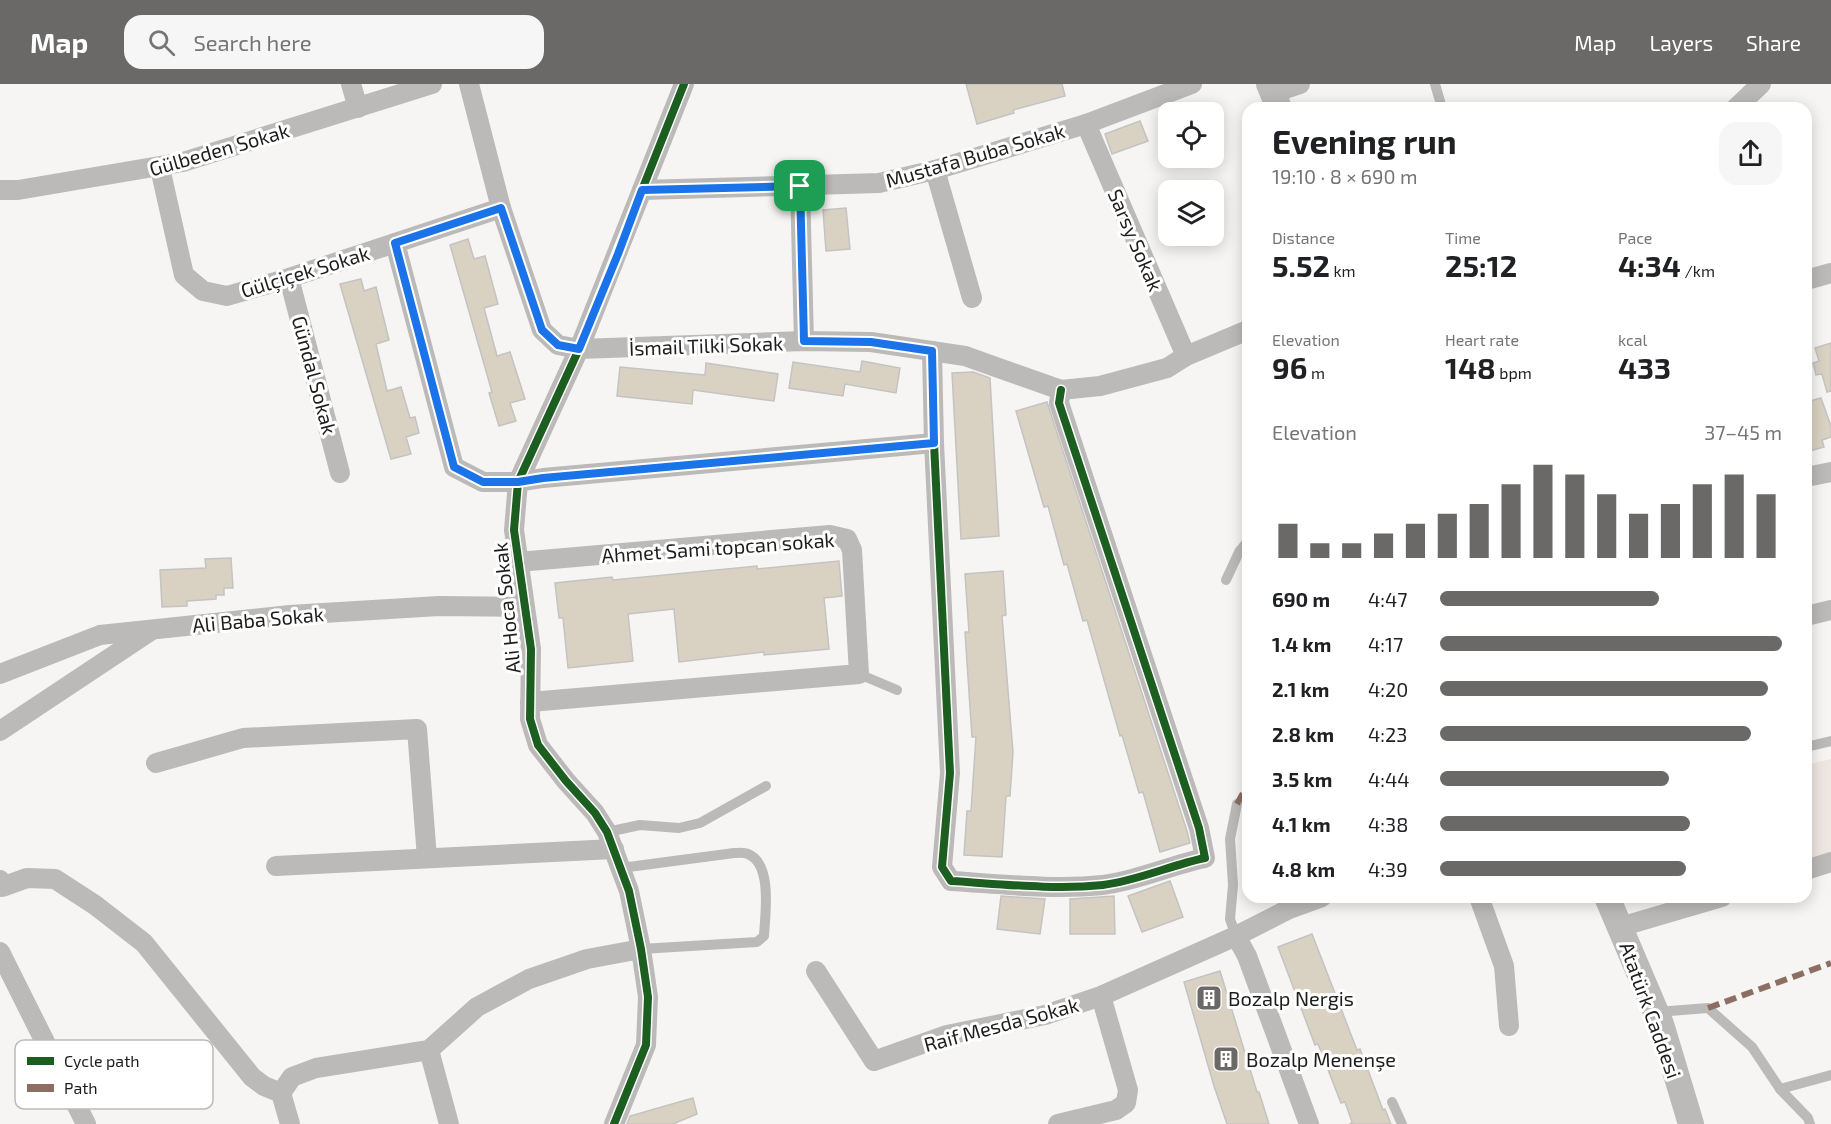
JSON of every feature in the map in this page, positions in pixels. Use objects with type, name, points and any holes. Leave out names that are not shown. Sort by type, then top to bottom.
[{"type":"street","points":[[351,84],[358,108]]},
{"type":"street","name":"Gülbeden Sokak","points":[[0,190],[18,190],[160,168],[432,84]]},
{"type":"street","points":[[469,84],[501,208],[542,330],[558,345],[579,349]]},
{"type":"street","name":"Ali Hoca Sokak","points":[[614,1124],[646,1045],[648,997],[641,950],[629,891],[610,840],[595,813],[566,782],[538,745],[530,719],[531,649],[514,530],[518,482],[579,349],[684,84]]},
{"type":"street","name":"Mustafa Buba Sokak","points":[[642,190],[879,183],[935,170],[1086,124],[1192,84]]},
{"type":"street","points":[[1273,95],[1300,84]]},
{"type":"street","points":[[1742,102],[1761,84]]},
{"type":"street","name":"Sarsy Sokak","points":[[1086,124],[1186,356]]},
{"type":"street","name":"Gülçiçek Sokak","points":[[160,168],[184,275],[203,291],[227,296],[289,278],[501,208]]},
{"type":"street","points":[[935,170],[972,298]]},
{"type":"street","points":[[800,186],[804,341]]},
{"type":"street","points":[[395,243],[454,467],[483,482],[518,482],[934,443]]},
{"type":"street","points":[[1812,278],[1831,273]]},
{"type":"street","name":"Gündal Sokak","points":[[289,278],[340,473]]},
{"type":"street","name":"İsmail Tilki Sokak","points":[[579,349],[804,341],[871,342],[964,356],[1060,390],[1100,386],[1167,368],[1186,356],[1242,333]]},
{"type":"street","points":[[932,351],[934,443],[950,773],[942,867],[951,881],[1053,887],[1102,885],[1126,881],[1176,864],[1205,858],[1199,828],[1059,403],[1060,390]]},
{"type":"street","points":[[1812,476],[1831,472]]},
{"type":"street","name":"Ahmet Sami topcan sokak","points":[[518,562],[830,535],[847,539],[852,550],[859,674]]},
{"type":"street","name":"Ali Baba Sokak","points":[[0,674],[100,635],[290,615],[428,606],[524,607]]},
{"type":"street","points":[[1812,615],[1831,610]]},
{"type":"street","points":[[0,731],[154,629]]},
{"type":"street","points":[[530,702],[859,674]]},
{"type":"street","points":[[156,763],[243,738],[417,729],[427,858]]},
{"type":"street","points":[[276,866],[427,858],[610,840]]},
{"type":"street","points":[[1812,868],[1831,862]]},
{"type":"street","points":[[1,885],[27,878],[55,879],[95,905],[144,943],[252,1077],[264,1086],[281,1093]]},
{"type":"street","name":"Raif Mesda Sokak","points":[[816,971],[874,1061],[947,1035],[1045,1015],[1101,996],[1306,903]]},
{"type":"street","points":[[1481,903],[1504,966],[1509,1026]]},
{"type":"street","name":"Atatürk Caddesi","points":[[1610,903],[1656,1012],[1691,1124]]},
{"type":"street","points":[[1620,927],[1702,903]]},
{"type":"street","points":[[1236,936],[1247,956],[1309,1124]]},
{"type":"street","points":[[281,1093],[292,1077],[316,1068],[429,1050],[477,1007],[529,979],[587,959],[641,950]]},
{"type":"street","points":[[0,952],[44,1040]]},
{"type":"street","points":[[1058,1124],[1116,1110],[1126,1103],[1128,1090],[1101,996]]},
{"type":"street","points":[[429,1050],[449,1124]]},
{"type":"street","points":[[281,1093],[290,1124]]},
{"type":"street","points":[[78,1109],[86,1124]]},
{"type":"lane","points":[[1435,84],[1440,102]]},
{"type":"lane","points":[[1226,580],[1242,548]]},
{"type":"lane","points":[[859,674],[897,690]]},
{"type":"lane","points":[[1812,746],[1831,741]]},
{"type":"lane","points":[[610,840],[640,825],[679,828],[700,823],[766,786]]},
{"type":"lane","points":[[1236,936],[1230,919],[1233,885],[1230,839],[1237,804]]},
{"type":"lane","points":[[621,868],[734,853],[748,854],[756,860],[764,875],[767,891],[764,936],[757,942],[641,950]]},
{"type":"lane","points":[[1656,1012],[1708,1008],[1752,1047],[1780,1089],[1808,1118],[1810,1124]]},
{"type":"lane","points":[[1780,1089],[1831,1075]]},
{"type":"lane","points":[[1392,1102],[1402,1124]]},
{"type":"shaded area","points":[[1831,759],[1831,853],[1812,859],[1812,764]]},
{"type":"building","points":[[966,84],[1062,84],[1065,96],[1013,110],[1014,113],[977,124]]},
{"type":"building","points":[[1140,121],[1148,141],[1112,154],[1105,134]]},
{"type":"building","points":[[846,208],[850,249],[826,251],[823,210]]},
{"type":"building","points":[[468,239],[474,259],[485,256],[498,304],[484,308],[497,356],[510,352],[525,399],[510,403],[516,421],[499,426],[489,393],[492,392],[450,245]]},
{"type":"building","points":[[361,279],[364,291],[376,287],[389,340],[376,344],[387,391],[401,387],[410,418],[415,417],[419,433],[406,437],[411,454],[391,459],[340,284]]},
{"type":"building","points":[[1831,343],[1831,391],[1827,392],[1822,374],[1816,375],[1813,363],[1819,361],[1815,348]]},
{"type":"building","points":[[862,361],[900,368],[896,393],[845,384],[843,396],[789,388],[793,362],[860,372]]},
{"type":"building","points":[[706,363],[778,374],[774,401],[693,390],[692,404],[617,396],[620,367],[705,375]]},
{"type":"building","points":[[973,372],[990,378],[999,536],[961,539],[952,373]]},
{"type":"building","points":[[1821,398],[1831,426],[1831,437],[1822,440],[1824,447],[1812,450],[1812,400]]},
{"type":"building","points":[[1047,402],[1187,831],[1190,843],[1160,852],[1143,792],[1139,793],[1122,735],[1120,736],[1087,620],[1083,621],[1067,564],[1064,565],[1048,506],[1044,507],[1016,411]]},
{"type":"building","points":[[231,558],[233,588],[224,588],[224,595],[216,595],[216,599],[187,601],[187,606],[162,607],[160,570],[206,568],[205,559]]},
{"type":"building","points":[[839,561],[842,596],[824,598],[829,649],[764,655],[764,652],[679,662],[674,609],[628,614],[633,661],[568,668],[563,618],[559,618],[555,583]]},
{"type":"building","points":[[1003,571],[1006,615],[1002,616],[1013,752],[1010,796],[1006,796],[1002,857],[964,855],[967,811],[971,811],[976,737],[972,737],[965,632],[969,632],[965,574]]},
{"type":"building","points":[[1170,881],[1183,917],[1142,932],[1128,896]]},
{"type":"building","points":[[1001,896],[1045,899],[1040,934],[997,929]]},
{"type":"building","points":[[1114,896],[1115,934],[1070,934],[1070,899]]},
{"type":"building","points":[[1312,934],[1357,1050],[1360,1049],[1383,1110],[1385,1109],[1391,1124],[1350,1124],[1352,1122],[1345,1102],[1341,1103],[1318,1044],[1315,1045],[1278,947]]},
{"type":"building","points":[[1220,971],[1269,1124],[1227,1124],[1214,1086],[1184,982]]},
{"type":"building","points":[[693,1098],[697,1114],[673,1124],[627,1124],[630,1116]]},
{"type":"marked path","points":[[1237,804],[1242,795]]},
{"type":"marked path","points":[[1708,1008],[1831,963]]},
{"type":"cycle path","points":[[614,1124],[646,1045],[648,997],[641,949],[629,891],[607,832],[595,813],[538,745],[530,719],[531,649],[514,530],[518,482],[579,349],[684,84]]},
{"type":"cycle path","points":[[932,351],[934,443],[950,773],[942,867],[951,881],[1046,887],[1103,885],[1205,858],[1199,828],[1059,403],[1061,390]]},
{"type":"place","name":"Bozalp Nergis","points":[[1209,998]]},
{"type":"place","name":"Bozalp Menenşe","points":[[1226,1059]]},
{"type":"route","points":[[800,186],[804,341],[871,342],[932,351],[934,443],[518,482],[483,482],[454,467],[395,243],[501,208],[542,330],[558,345],[579,349],[642,190],[800,186]]}]
